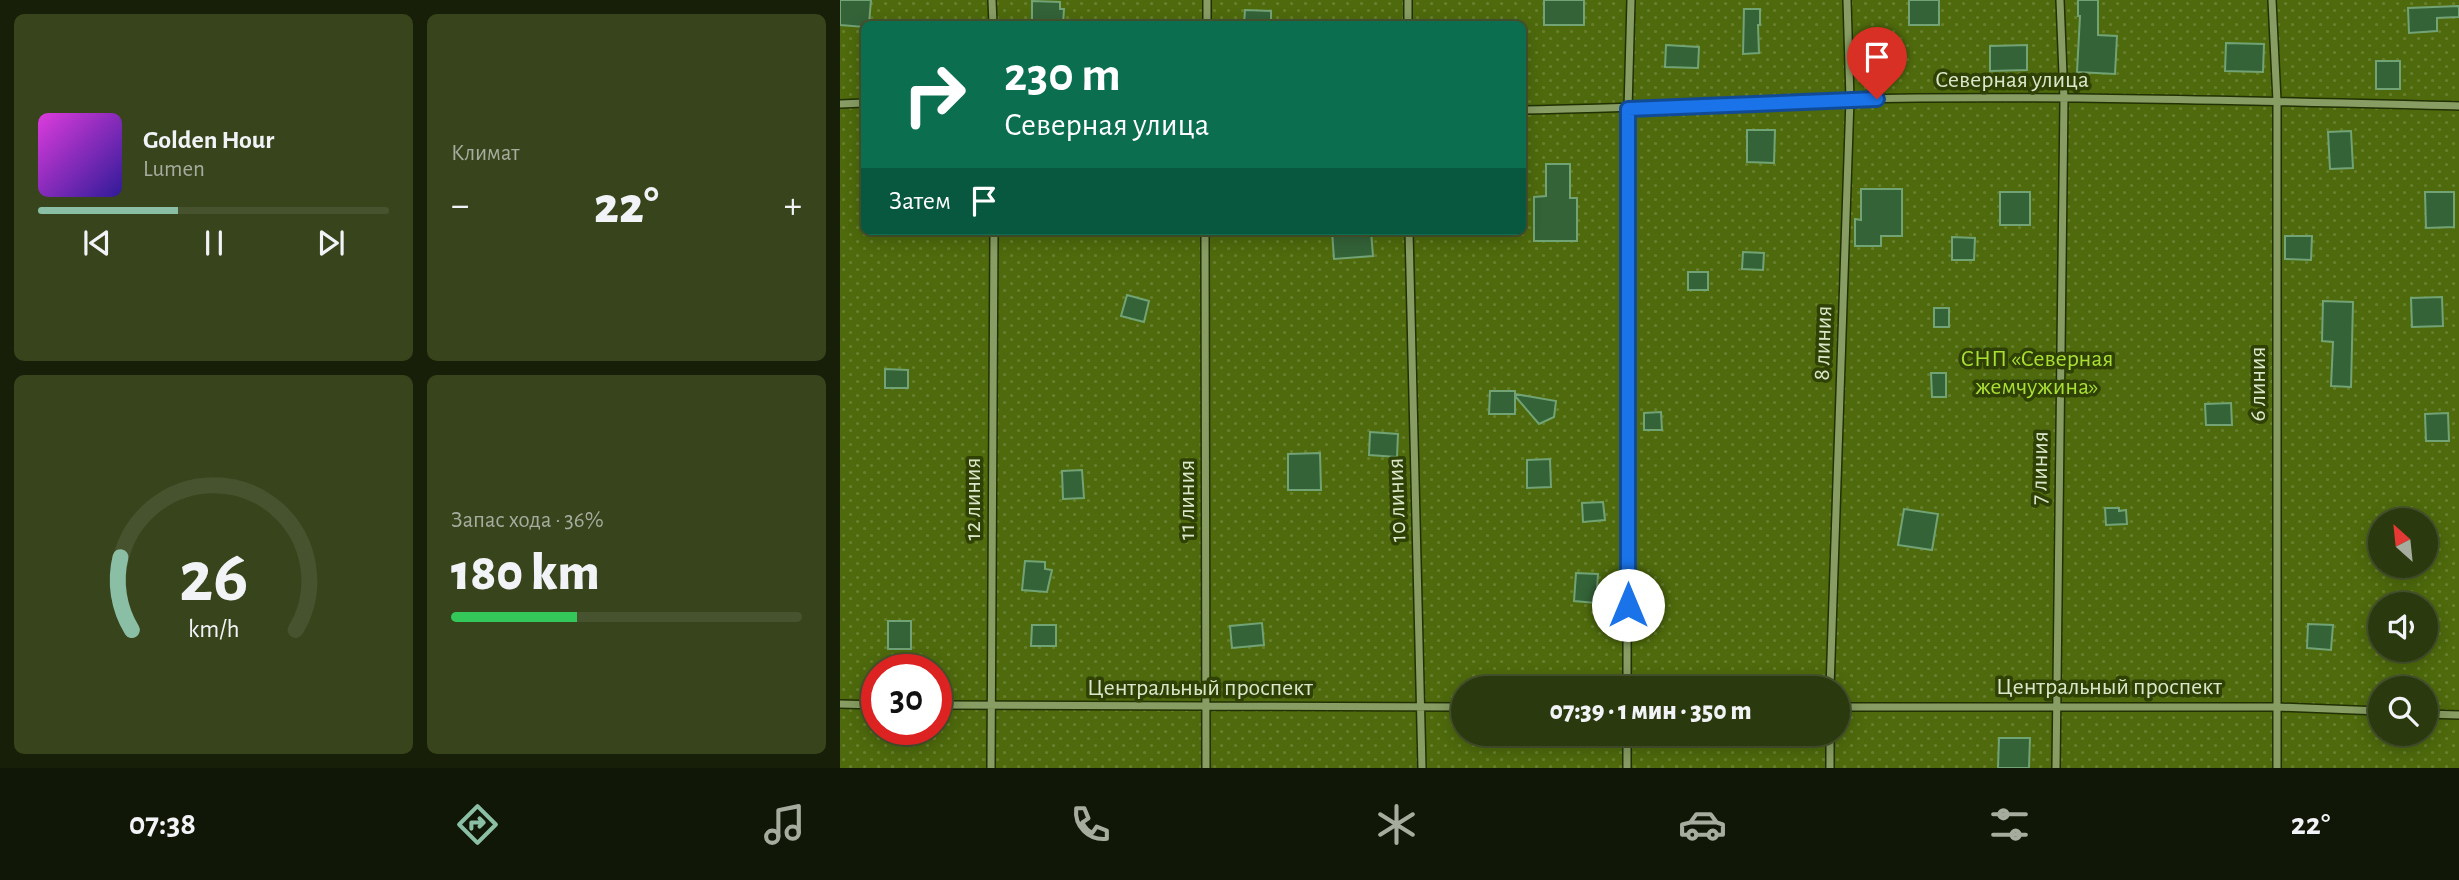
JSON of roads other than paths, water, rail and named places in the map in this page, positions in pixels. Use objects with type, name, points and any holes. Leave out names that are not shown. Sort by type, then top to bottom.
[{"type":"street","points":[[992,0],[993,21]]},
{"type":"street","points":[[1207,0],[1207,21]]},
{"type":"street","points":[[1408,0],[1408,21]]},
{"type":"street","points":[[1628,676],[1628,109],[1631,0]]},
{"type":"street","name":"8 линия","points":[[1830,676],[1850,99],[1847,0]]},
{"type":"street","name":"7 линия","points":[[2056,768],[2064,99],[2060,0]]},
{"type":"street","name":"6 линия","points":[[2272,0],[2277,101],[2277,768]]},
{"type":"street","name":"Северная улица","points":[[1526,110],[1628,109],[1850,99],[2277,101],[2459,106]]},
{"type":"street","points":[[840,104],[861,103]]},
{"type":"street","name":"12 линия","points":[[990,768],[994,235]]},
{"type":"street","name":"11 линия","points":[[1205,235],[1206,768]]},
{"type":"street","name":"10 линия","points":[[1409,235],[1422,768]]},
{"type":"street","points":[[840,704],[861,705]]},
{"type":"street","name":"Центральный проспект","points":[[952,705],[1451,707]]},
{"type":"street","name":"Центральный проспект","points":[[1850,707],[2278,707],[2368,711]]},
{"type":"street","points":[[2438,714],[2459,715]]},
{"type":"street","points":[[1627,746],[1627,768]]},
{"type":"street","points":[[1830,746],[1830,768]]},
{"type":"park label","name":"СНП «Северная жемчужина»","points":[[2037,373]]}]
